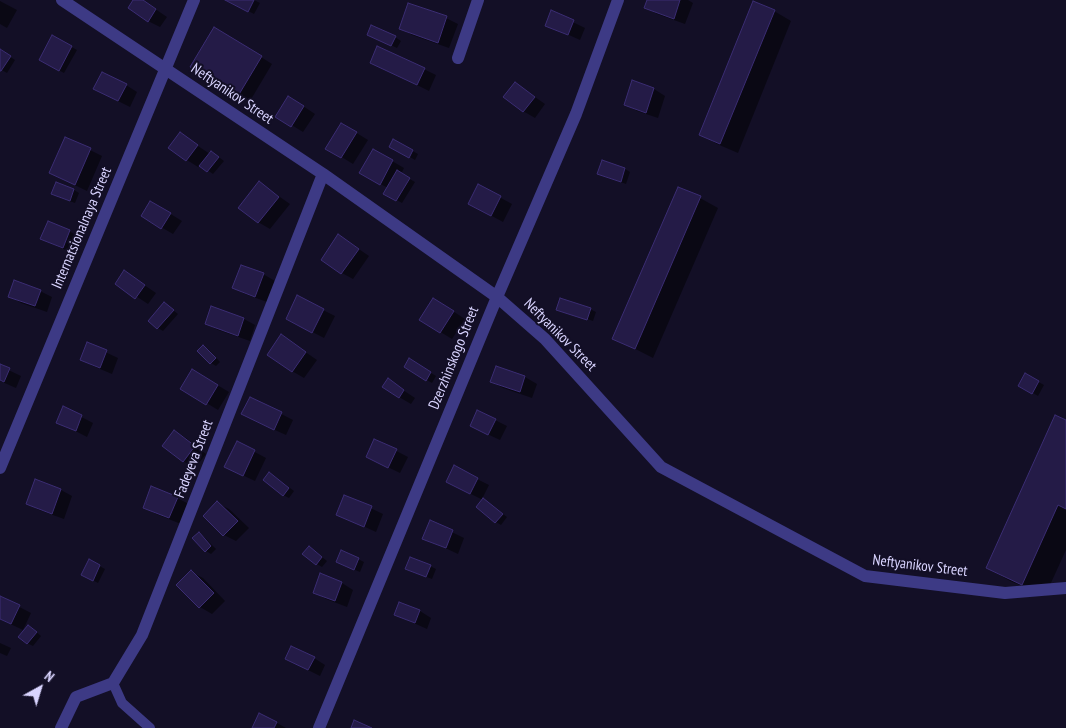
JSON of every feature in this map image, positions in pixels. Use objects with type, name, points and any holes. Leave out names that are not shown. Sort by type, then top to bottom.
[{"type":"street","name":"Neftyanikov Street","points":[[62,0],[323,174],[497,297],[545,339],[661,467],[865,576],[1005,593],[1066,588]]},
{"type":"street","name":"Internatsionalnaya Street","points":[[0,468],[194,0]]},
{"type":"street","points":[[458,58],[478,0]]},
{"type":"street","name":"Dzerzhinskogo Street","points":[[319,728],[497,297],[576,114],[618,0]]},
{"type":"street","name":"Fadeyeva Street","points":[[113,683],[142,635],[323,174]]},
{"type":"street","points":[[61,728],[76,696],[113,683]]},
{"type":"lane","points":[[113,683],[122,703],[150,728]]},
{"type":"building","points":[[133,0],[143,0],[156,9],[148,22],[128,8]]},
{"type":"building","points":[[225,0],[254,0],[248,12]]},
{"type":"building","points":[[647,0],[680,0],[674,19],[644,8]]},
{"type":"building","points":[[753,1],[775,10],[720,144],[699,135]]},
{"type":"building","points":[[408,3],[447,16],[438,43],[399,29]]},
{"type":"building","points":[[551,10],[574,20],[568,35],[545,26]]},
{"type":"building","points":[[371,25],[396,36],[391,46],[367,35]]},
{"type":"building","points":[[214,27],[262,56],[238,96],[190,67]]},
{"type":"building","points":[[52,35],[72,46],[59,71],[39,60]]},
{"type":"building","points":[[377,46],[425,68],[417,85],[370,63]]},
{"type":"building","points":[[0,49],[11,56],[1,71],[0,71]]},
{"type":"building","points":[[102,72],[127,84],[118,101],[93,89]]},
{"type":"building","points":[[632,80],[654,88],[646,113],[624,105]]},
{"type":"building","points":[[515,82],[535,97],[523,112],[503,97]]},
{"type":"building","points":[[288,96],[304,106],[291,127],[275,117]]},
{"type":"building","points":[[341,123],[357,132],[341,158],[325,149]]},
{"type":"building","points":[[180,132],[198,145],[186,161],[168,148]]},
{"type":"building","points":[[65,137],[91,148],[75,185],[49,173]]},
{"type":"building","points":[[393,139],[413,150],[409,158],[389,147]]},
{"type":"building","points":[[373,149],[393,160],[380,185],[359,173]]},
{"type":"building","points":[[211,151],[219,157],[207,172],[199,166]]},
{"type":"building","points":[[602,160],[625,168],[621,182],[597,174]]},
{"type":"building","points":[[397,170],[410,178],[396,201],[383,194]]},
{"type":"building","points":[[259,181],[279,197],[258,223],[238,208]]},
{"type":"building","points":[[56,182],[74,189],[70,201],[51,194]]},
{"type":"building","points":[[478,184],[501,196],[491,216],[468,204]]},
{"type":"building","points":[[678,187],[701,196],[635,349],[612,339]]},
{"type":"building","points":[[150,201],[171,213],[161,229],[141,216]]},
{"type":"building","points":[[48,221],[70,230],[63,248],[40,239]]},
{"type":"building","points":[[338,234],[359,249],[341,274],[321,260]]},
{"type":"building","points":[[241,265],[264,273],[255,297],[232,288]]},
{"type":"building","points":[[124,270],[145,285],[135,299],[115,284]]},
{"type":"building","points":[[14,280],[41,290],[35,306],[8,297]]},
{"type":"building","points":[[297,295],[324,309],[312,333],[286,319]]},
{"type":"building","points":[[433,298],[454,311],[440,333],[419,320]]},
{"type":"building","points":[[560,298],[591,308],[587,320],[556,310]]},
{"type":"building","points":[[164,302],[174,310],[157,329],[148,321]]},
{"type":"building","points":[[211,306],[244,318],[238,336],[205,324]]},
{"type":"building","points":[[281,334],[306,352],[292,372],[267,355]]},
{"type":"building","points":[[87,342],[107,350],[100,368],[80,360]]},
{"type":"building","points":[[203,345],[216,358],[210,364],[197,351]]},
{"type":"building","points":[[409,358],[431,372],[426,381],[404,367]]},
{"type":"building","points":[[0,364],[10,368],[4,382],[0,380]]},
{"type":"building","points":[[496,366],[525,376],[520,392],[490,382]]},
{"type":"building","points":[[192,369],[218,385],[206,405],[180,389]]},
{"type":"building","points":[[1025,373],[1039,381],[1032,394],[1018,386]]},
{"type":"building","points":[[388,378],[404,390],[399,398],[382,387]]},
{"type":"building","points":[[250,397],[282,412],[274,430],[241,414]]},
{"type":"building","points":[[63,406],[82,415],[76,431],[56,423]]},
{"type":"building","points":[[477,410],[496,419],[488,435],[470,426]]},
{"type":"building","points":[[1055,415],[1066,420],[1066,509],[1058,505],[1022,585],[986,568]]},
{"type":"building","points":[[174,430],[195,446],[183,462],[162,446]]},
{"type":"building","points":[[374,439],[397,449],[388,468],[366,457]]},
{"type":"building","points":[[237,441],[255,450],[243,476],[224,467]]},
{"type":"building","points":[[454,465],[478,478],[470,494],[446,482]]},
{"type":"building","points":[[269,472],[289,488],[283,496],[263,480]]},
{"type":"building","points":[[35,479],[61,489],[52,514],[26,504]]},
{"type":"building","points":[[151,486],[178,497],[169,518],[143,508]]},
{"type":"building","points":[[344,495],[372,506],[364,527],[336,515]]},
{"type":"building","points":[[483,498],[503,514],[495,523],[476,507]]},
{"type":"building","points":[[217,501],[238,521],[223,536],[203,516]]},
{"type":"building","points":[[430,520],[453,530],[446,548],[422,539]]},
{"type":"building","points":[[199,532],[211,546],[205,552],[192,538]]},
{"type":"building","points":[[309,546],[322,557],[316,565],[302,554]]},
{"type":"building","points":[[341,550],[359,558],[354,570],[336,562]]},
{"type":"building","points":[[410,557],[431,565],[426,577],[405,569]]},
{"type":"building","points":[[89,559],[100,565],[93,581],[81,575]]},
{"type":"building","points":[[191,570],[214,593],[199,608],[176,585]]},
{"type":"building","points":[[320,573],[342,582],[335,601],[313,593]]},
{"type":"building","points":[[0,596],[20,605],[11,624],[0,619]]},
{"type":"building","points":[[399,602],[420,610],[415,623],[394,615]]},
{"type":"building","points":[[28,625],[37,632],[27,644],[18,637]]},
{"type":"building","points":[[291,646],[315,657],[308,670],[285,659]]},
{"type":"building","points":[[259,713],[277,722],[274,728],[252,728]]},
{"type":"building","points":[[354,720],[372,728],[351,728]]}]
